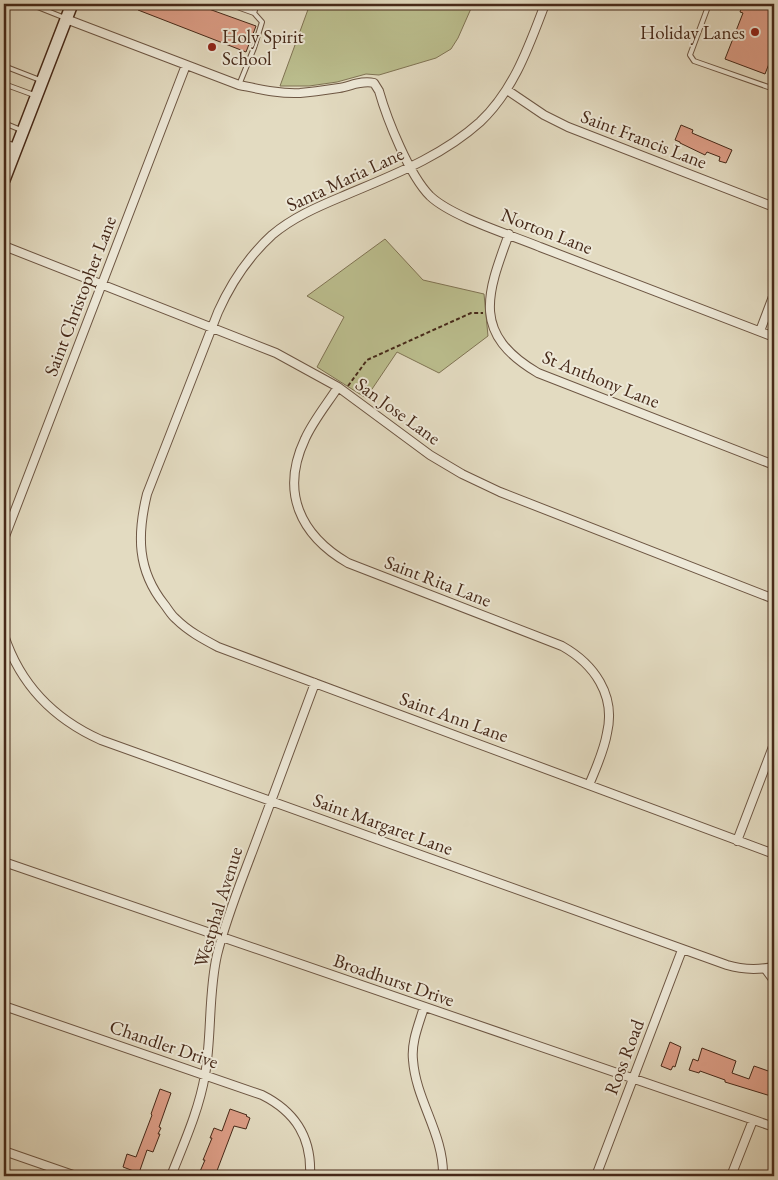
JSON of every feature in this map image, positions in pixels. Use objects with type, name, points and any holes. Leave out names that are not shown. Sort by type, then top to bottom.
[{"type":"street","points":[[4,176],[72,4]]},
{"type":"street","name":"Santa Maria Lane","points":[[147,576],[140,535],[142,514],[147,494],[228,289],[243,267],[273,234],[294,219],[410,167],[449,146],[481,121],[507,90],[520,67],[545,4]]},
{"type":"street","points":[[66,18],[238,85]]},
{"type":"street","name":"Saint Christopher Lane","points":[[4,539],[186,65]]},
{"type":"street","name":"Norton Lane","points":[[238,85],[282,93],[300,93],[342,88],[364,82],[374,83],[410,167],[430,196],[444,206],[509,234],[774,337]]},
{"type":"street","name":"Saint Francis Lane","points":[[507,90],[544,115],[568,127],[774,207]]},
{"type":"street","points":[[4,144],[16,148]]},
{"type":"street","name":"St Anthony Lane","points":[[509,234],[494,274],[490,295],[490,313],[495,332],[506,350],[520,363],[538,373],[774,464]]},
{"type":"street","name":"San Jose Lane","points":[[4,246],[276,353],[341,390],[430,455],[500,492],[774,599]]},
{"type":"street","points":[[760,331],[774,294]]},
{"type":"street","name":"Saint Rita Lane","points":[[341,390],[305,438],[299,452],[294,486],[298,509],[309,532],[332,554],[348,563],[562,646],[583,660],[600,682],[605,693],[609,720],[604,743],[589,785]]},
{"type":"street","name":"Saint Ann Lane","points":[[147,576],[175,619],[194,634],[218,647],[774,854]]},
{"type":"street","points":[[4,635],[12,656],[4,660]]},
{"type":"street","name":"Saint Margaret Lane","points":[[12,656],[40,698],[68,722],[101,740],[735,968],[763,969],[774,967]]},
{"type":"street","name":"Westphal Avenue","points":[[171,1176],[193,1120],[205,1076],[210,1000],[217,955],[222,937],[315,683]]},
{"type":"street","points":[[737,840],[774,744]]},
{"type":"street","name":"Broadhurst Drive","points":[[4,862],[774,1128]]},
{"type":"street","name":"Ross Road","points":[[596,1176],[682,950]]},
{"type":"street","name":"Chandler Drive","points":[[4,1006],[275,1101],[294,1120],[302,1132],[308,1145],[310,1176]]},
{"type":"street","points":[[424,1007],[414,1040],[413,1059],[420,1094],[433,1123],[440,1146],[443,1176]]},
{"type":"street","points":[[731,1176],[753,1120]]},
{"type":"street","points":[[4,1151],[76,1176]]},
{"type":"lane","points":[[30,4],[66,18]]},
{"type":"lane","points":[[229,4],[254,13],[262,22],[254,48],[238,85]]},
{"type":"lane","points":[[254,13],[257,4]]},
{"type":"lane","points":[[709,4],[690,55],[694,61],[774,89]]},
{"type":"lane","points":[[4,80],[4,66],[42,81]]},
{"type":"lane","points":[[4,84],[36,96]]},
{"type":"lane","points":[[4,123],[23,131]]},
{"type":"lane","points":[[763,969],[774,984]]},
{"type":"path","points":[[341,390],[367,360],[471,313],[490,313]]},
{"type":"green space","points":[[310,4],[473,4],[451,49],[436,58],[379,75],[366,74],[337,82],[309,86],[280,86]]},
{"type":"green space","points":[[385,239],[423,280],[484,294],[488,336],[439,373],[397,352],[366,398],[317,367],[344,317],[307,296]]},
{"type":"building","points":[[140,4],[195,4],[256,26],[246,52],[138,10]]},
{"type":"building","name":"Holiday Lanes","points":[[743,4],[774,4],[774,51],[765,74],[725,59],[743,13],[740,12]]},
{"type":"building","points":[[681,125],[693,130],[692,133],[732,150],[726,163],[719,161],[720,157],[707,152],[705,155],[675,140]]},
{"type":"building","points":[[670,1042],[681,1047],[675,1067],[673,1066],[671,1070],[661,1066]]},
{"type":"building","points":[[702,1048],[736,1061],[732,1073],[749,1079],[754,1066],[774,1073],[774,1097],[725,1082],[725,1080],[700,1071],[699,1073],[689,1070],[693,1059],[698,1061]]},
{"type":"building","points":[[160,1089],[171,1093],[159,1127],[161,1128],[158,1134],[160,1134],[153,1152],[147,1150],[139,1173],[123,1167],[127,1154],[136,1157]]},
{"type":"building","points":[[230,1109],[247,1115],[250,1118],[246,1129],[234,1126],[215,1176],[198,1176],[205,1160],[203,1160],[214,1128],[222,1131]]},
{"type":"place","name":"Holiday Lanes","points":[[755,32]]},
{"type":"place","name":"Holy Spirit School","points":[[212,47]]}]
